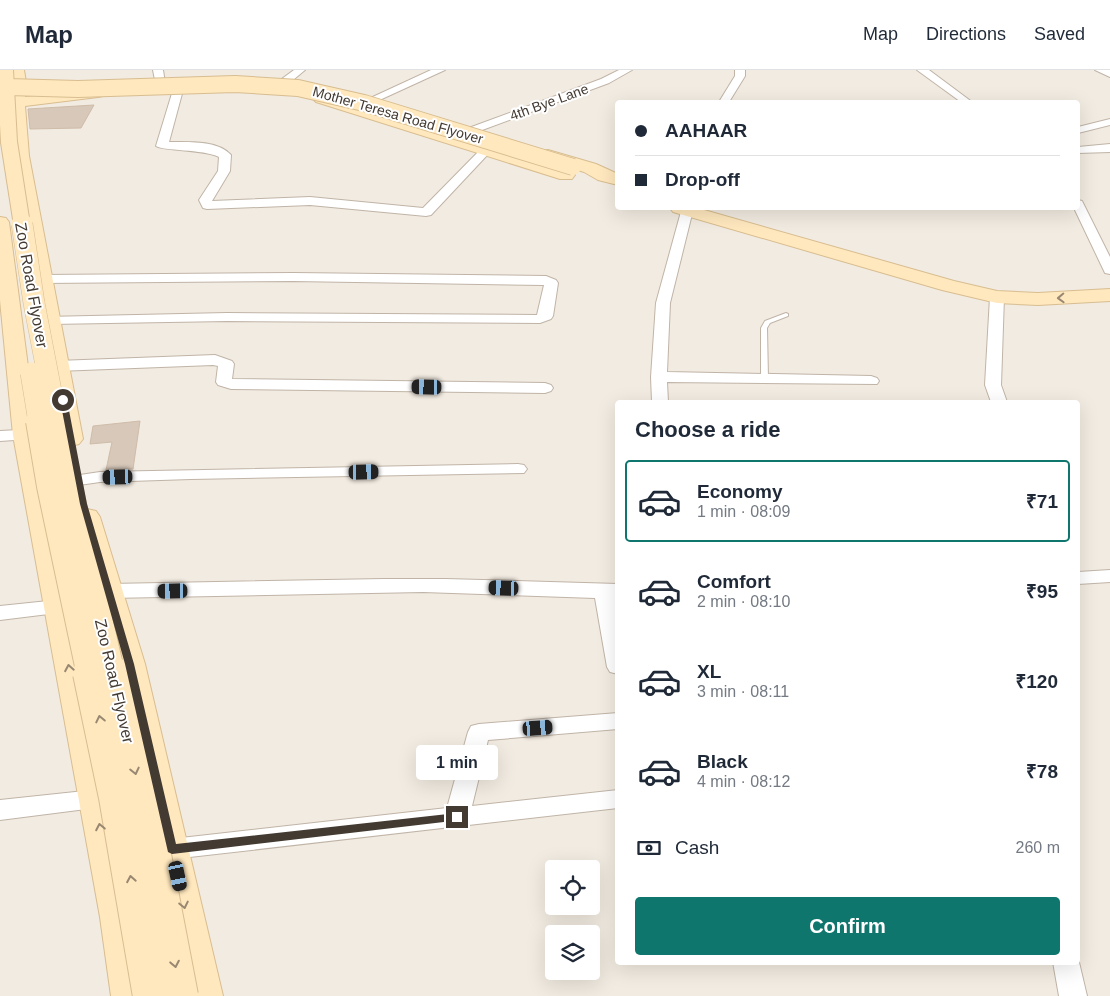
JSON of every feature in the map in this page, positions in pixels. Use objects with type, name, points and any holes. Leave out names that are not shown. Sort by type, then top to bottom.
[{"type":"main road","points":[[9,88],[96,85],[159,77],[283,83],[318,88],[369,101],[590,168],[607,179]]},
{"type":"main road","name":"Mother Teresa Road Flyover","points":[[9,88],[48,95],[92,91],[220,86],[282,89],[326,96],[359,105],[607,179]]},
{"type":"main road","points":[[9,88],[99,93],[241,89],[298,94],[322,99],[575,178],[607,179]]},
{"type":"main road","points":[[9,88],[57,366],[84,504],[130,664],[204,996]]},
{"type":"main road","name":"Zoo Road Flyover","points":[[9,88],[9,142],[17,200],[68,483],[149,831],[181,996]]},
{"type":"main road","name":"Zoo Road Flyover","points":[[0,158],[38,420],[116,797],[150,996]]},
{"type":"main road","points":[[686,210],[949,286],[997,297],[1038,299],[1110,295]]},
{"type":"main road","points":[[719,210],[968,279],[1024,284],[1110,279]]},
{"type":"main road","points":[[1,237],[12,436],[58,608],[118,917],[130,996]]},
{"type":"street","points":[[283,83],[300,70]]},
{"type":"street","points":[[369,101],[440,70]]},
{"type":"street","name":"4th Bye Lane","points":[[470,131],[605,81],[627,70]]},
{"type":"street","points":[[725,100],[740,76],[740,70]]},
{"type":"street","points":[[922,70],[964,100]]},
{"type":"street","points":[[1100,70],[1110,74]]},
{"type":"street","points":[[178,90],[162,146],[194,146],[216,149],[225,155],[224,172],[205,200],[208,205],[310,202],[426,212],[486,150]]},
{"type":"street","points":[[1080,130],[1110,122]]},
{"type":"street","points":[[1080,150],[1110,148]]},
{"type":"street","points":[[1080,208],[1088,222],[1099,251],[1110,270]]},
{"type":"street","points":[[660,400],[658,377],[663,303],[683,210]]},
{"type":"street","points":[[42,279],[293,277],[546,280],[551,283],[546,316],[540,319],[227,317],[50,320]]},
{"type":"street","points":[[997,297],[993,385],[998,400]]},
{"type":"street","points":[[57,366],[215,360],[226,364],[224,382],[231,384],[545,388]]},
{"type":"street","points":[[658,377],[871,381]]},
{"type":"street","points":[[12,436],[70,433]]},
{"type":"street","points":[[79,480],[100,477],[191,474],[518,469]]},
{"type":"street","points":[[1080,578],[1110,576]]},
{"type":"street","points":[[109,591],[237,587],[425,585],[611,591],[615,634]]},
{"type":"street","points":[[0,613],[58,608]]},
{"type":"street","points":[[457,817],[479,732],[615,721]]},
{"type":"street","points":[[0,810],[94,799]]},
{"type":"street","points":[[172,849],[615,800]]},
{"type":"street","points":[[1067,965],[1073,996]]},
{"type":"lane","points":[[764,379],[764,328],[768,322],[786,315]]},
{"type":"building","points":[[94,105],[81,128],[30,129],[28,109]]},
{"type":"building","points":[[140,421],[133,469],[106,470],[112,442],[90,444],[93,426]]},
{"type":"route","points":[[63,400],[84,504],[130,664],[172,849],[457,817]]}]
